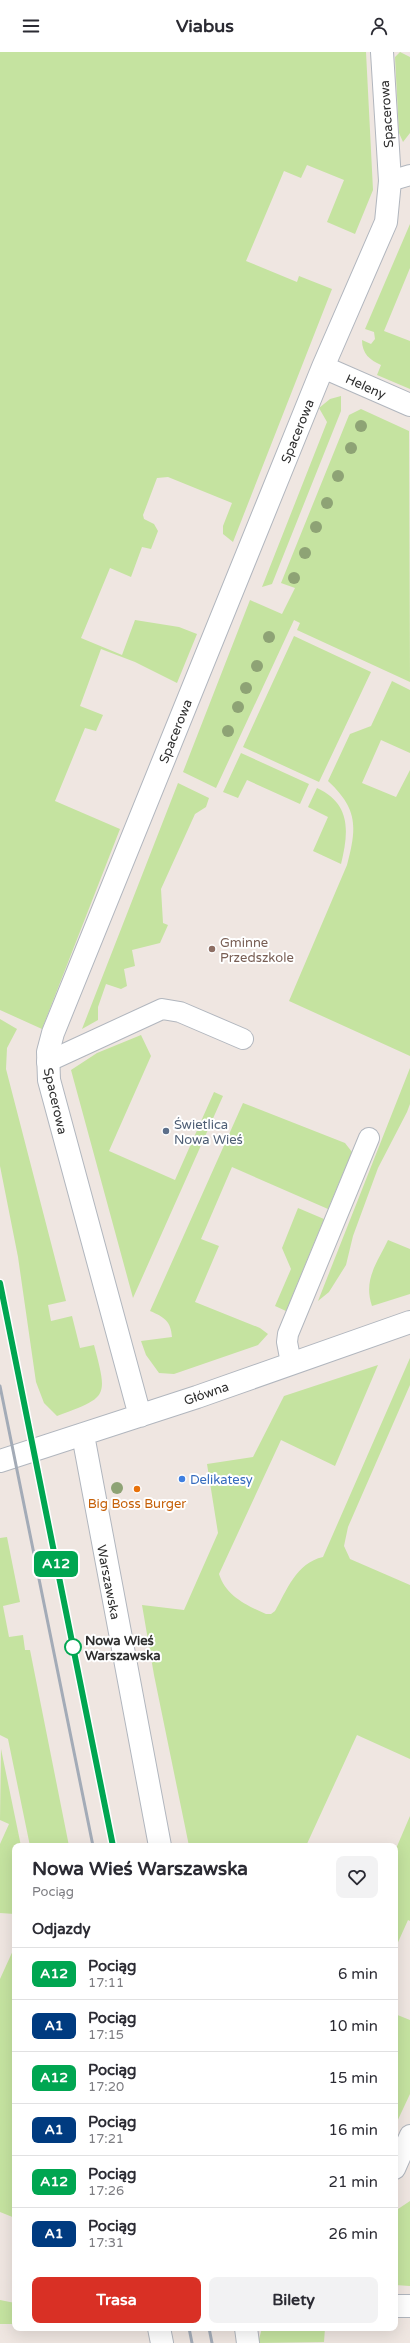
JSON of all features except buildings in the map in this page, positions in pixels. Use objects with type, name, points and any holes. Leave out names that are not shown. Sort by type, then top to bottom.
[{"type":"street","name":"Spacerowa","points":[[140,1416],[50,1080],[47,1062],[53,1033],[323,367],[386,222],[400,178],[382,52]]},
{"type":"street","name":"Heleny","points":[[323,367],[410,405]]},
{"type":"street","name":"Główna","points":[[0,1461],[140,1416],[410,1322]]},
{"type":"street","name":"Warszawska","points":[[83,1435],[159,1843]]},
{"type":"street","points":[[398,2306],[410,2306]]},
{"type":"street","points":[[160,2331],[162,2343]]},
{"type":"street","points":[[246,2331],[248,2343]]},
{"type":"lane","points":[[47,1062],[162,1009],[180,1012],[243,1039]]},
{"type":"lane","points":[[291,1363],[287,1342],[288,1334],[369,1138]]},
{"type":"lane","points":[[398,2162],[410,2135]]},
{"type":"green space","points":[[0,52],[366,52],[373,190],[355,234],[327,222],[344,180],[307,165],[301,178],[284,171],[246,261],[297,282],[299,276],[332,289],[233,542],[223,534],[223,526],[232,503],[168,477],[157,478],[143,515],[144,519],[154,524],[158,531],[151,549],[142,547],[131,577],[110,568],[81,638],[122,655],[135,620],[179,627],[197,634],[177,683],[135,662],[101,649],[80,706],[103,715],[96,731],[85,728],[55,801],[120,829],[42,1029],[0,1010]]},
{"type":"green space","points":[[400,52],[410,57],[410,133],[403,142],[399,133],[395,57]]},
{"type":"green space","points":[[410,224],[410,268],[384,331],[410,341],[410,389],[377,375],[381,365],[367,356],[363,349],[362,340],[371,344],[375,339],[374,332],[365,329]]},
{"type":"green space","points":[[341,396],[341,411],[272,584],[262,587],[327,422],[319,408],[330,399]]},
{"type":"green space","points":[[361,409],[409,431],[410,682],[297,630],[300,623],[294,620],[216,788],[183,772],[250,600],[282,614],[295,588],[281,583],[349,415]]},
{"type":"green space","points":[[294,636],[371,672],[319,782],[243,747]]},
{"type":"green space","points":[[392,681],[410,690],[410,753],[381,740],[362,783],[396,797],[410,770],[410,1056],[289,1001],[347,865],[350,852],[353,829],[350,810],[338,791],[328,781],[350,734],[371,726]]},
{"type":"green space","points":[[241,753],[309,784],[300,804],[247,780],[238,798],[223,792]]},
{"type":"green space","points":[[178,783],[209,798],[206,807],[195,814],[161,889],[163,923],[168,925],[160,943],[132,950],[135,966],[124,969],[127,986],[121,989],[106,984],[98,1007],[98,1020],[82,1029]]},
{"type":"green space","points":[[317,788],[336,802],[342,810],[346,830],[344,852],[341,864],[313,851],[328,817],[308,807]]},
{"type":"green space","points":[[0,1019],[17,1029],[7,1048],[6,1069],[66,1301],[48,1305],[51,1321],[72,1316],[80,1348],[94,1345],[99,1362],[102,1386],[100,1393],[95,1399],[86,1404],[57,1416],[44,1403],[36,1382],[18,1257],[0,1166]]},
{"type":"green space","points":[[141,1035],[151,1056],[109,1151],[175,1180],[214,1092],[223,1096],[133,1298],[71,1070],[97,1053]]},
{"type":"green space","points":[[410,1068],[410,1104],[407,1112],[378,1168],[353,1236],[346,1265],[329,1292],[318,1301]]},
{"type":"green space","points":[[243,1103],[345,1143],[352,1152],[328,1209],[232,1167],[201,1239],[219,1246],[195,1302],[260,1328],[268,1334],[258,1345],[174,1374],[159,1373],[146,1355],[141,1341],[172,1337],[170,1327],[166,1320],[150,1311]]},
{"type":"green space","points":[[298,1208],[324,1219],[286,1311],[275,1306],[291,1269],[282,1248]]},
{"type":"green space","points":[[388,1240],[410,1249],[410,1294],[372,1306],[369,1288],[370,1280],[372,1272]]},
{"type":"green space","points":[[410,1358],[410,1385],[348,1527],[344,1546],[350,1559],[410,1585],[410,1759],[357,1735],[307,1843],[188,1843],[154,1675],[142,1605],[184,1610],[218,1533],[207,1464],[253,1457],[284,1396],[378,1365],[335,1466],[281,1440],[219,1574],[226,1588],[238,1599],[266,1614],[271,1614],[275,1611],[288,1586],[299,1571],[314,1560],[323,1557]]},
{"type":"green space","points":[[7,1537],[20,1602],[3,1606],[9,1637],[23,1635],[25,1650],[30,1650],[68,1843],[29,1843],[8,1739],[0,1735],[0,1538]]},
{"type":"green space","points":[[1,1749],[20,1843],[12,1843],[12,1914],[0,1913],[0,1844],[9,1824],[0,1820]]},
{"type":"green space","points":[[410,1816],[410,1921],[408,1920],[398,1942],[398,1844]]},
{"type":"green space","points":[[12,1953],[12,2217],[0,2212],[0,1979]]},
{"type":"green space","points":[[398,2015],[410,2020],[410,2094],[398,2120]]},
{"type":"green space","points":[[410,2201],[410,2286],[398,2285],[398,2209]]},
{"type":"green space","points":[[0,2300],[12,2302],[12,2324],[0,2324]]},
{"type":"green space","points":[[261,2331],[325,2331],[324,2342],[258,2343]]},
{"type":"railway","points":[[0,1283],[112,1843]]},
{"type":"railway","points":[[0,1386],[92,1843]]},
{"type":"railway","points":[[190,2331],[192,2343]]},
{"type":"railway","points":[[210,2331],[212,2343]]},
{"type":"train","name":"A12","points":[[0,1283],[112,1843]]},
{"type":"place","name":"Gminne Przedszkole","points":[[212,949]]},
{"type":"place","name":"Świetlica Nowa Wieś","points":[[166,1131]]},
{"type":"place","name":"Delikatesy","points":[[182,1479]]},
{"type":"place","name":"Big Boss Burger","points":[[137,1489]]},
{"type":"place","name":"Nowa Wieś Warszawska","points":[[73,1647]]}]
